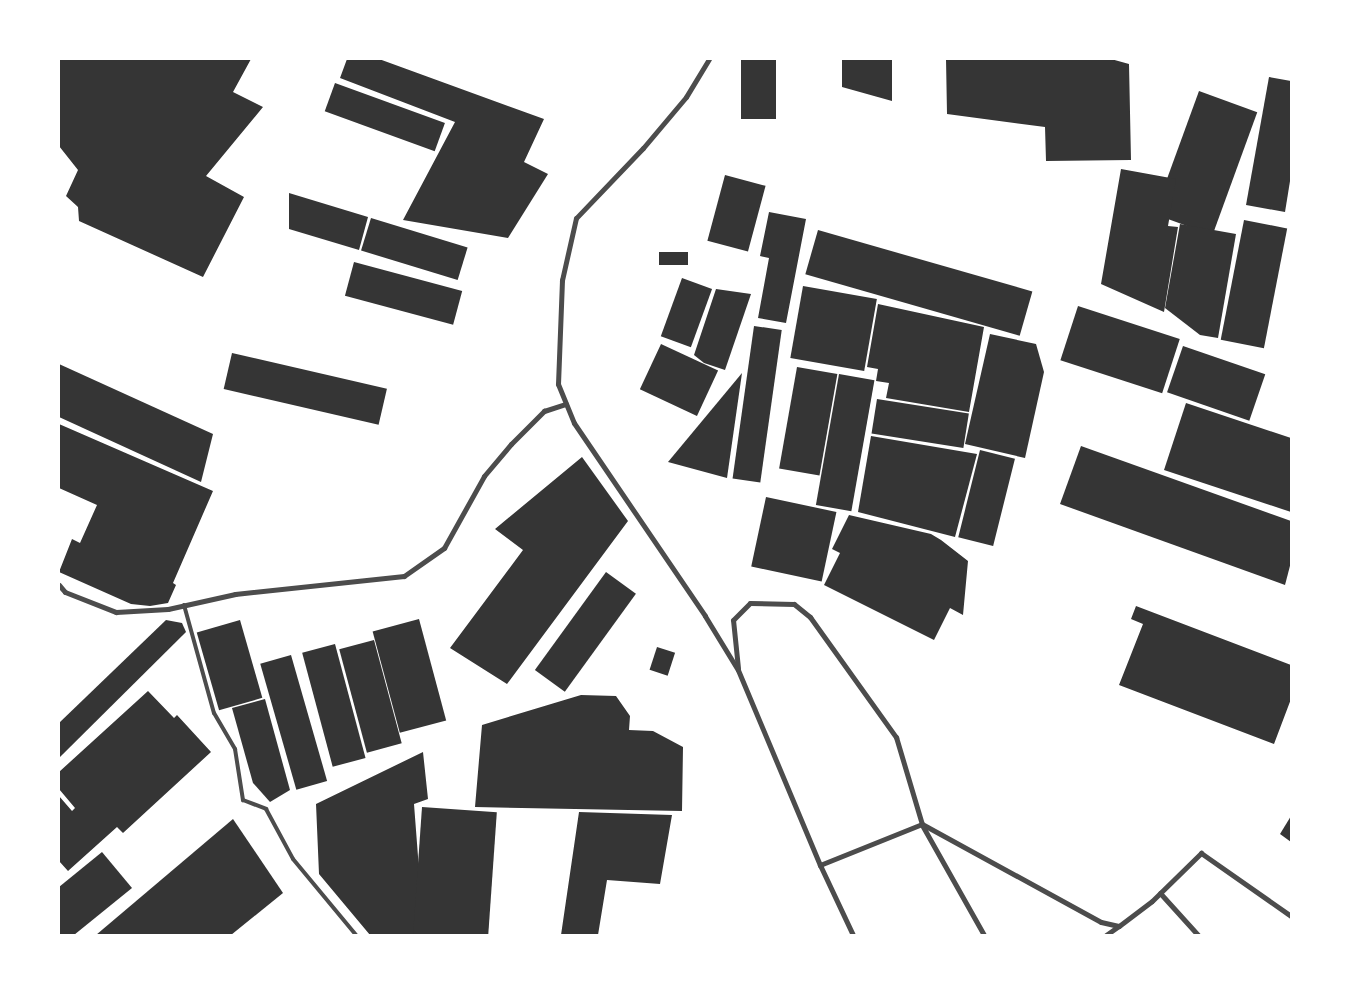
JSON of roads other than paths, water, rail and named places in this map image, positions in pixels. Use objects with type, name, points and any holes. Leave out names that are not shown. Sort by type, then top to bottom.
[{"type":"street","points":[[709,59],[686,97],[643,148],[576,218],[562,280],[558,384],[574,423],[705,616],[738,670],[820,865],[853,935]]},
{"type":"street","points":[[59,585],[65,592],[116,612],[168,609],[236,594],[404,576],[444,548],[484,476],[511,444],[544,411],[566,404]]},
{"type":"street","points":[[738,670],[733,620],[750,603],[794,604],[810,617],[896,737],[922,824],[984,935]]},
{"type":"street","points":[[820,865],[922,824]]},
{"type":"street","points":[[922,824],[1101,922],[1119,926]]},
{"type":"street","points":[[1106,935],[1160,894],[1201,853],[1291,916]]},
{"type":"street","points":[[1160,894],[1198,935]]},
{"type":"lane","points":[[184,605],[214,713],[235,749],[243,800],[266,809],[293,859],[356,935]]}]
